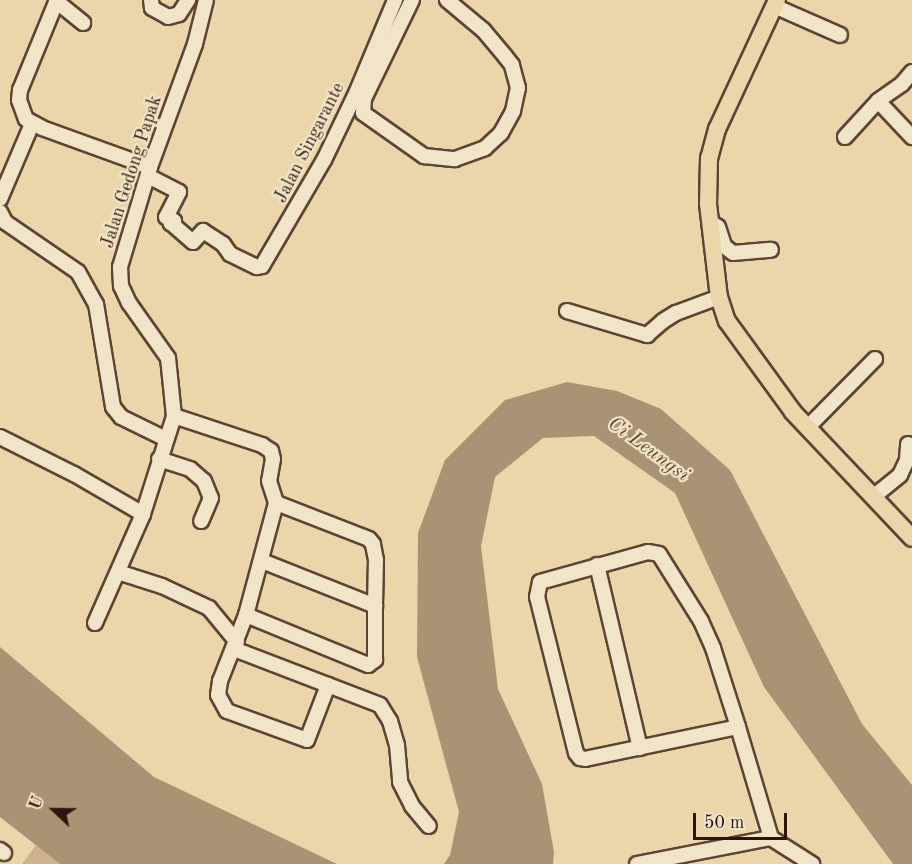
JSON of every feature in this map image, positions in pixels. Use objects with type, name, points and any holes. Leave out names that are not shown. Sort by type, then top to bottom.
[{"type":"main road","points":[[775,3],[717,129],[709,158],[707,179],[710,222],[719,297],[727,321],[794,412],[912,538]]},
{"type":"street","points":[[151,0],[152,8],[168,17],[179,14],[188,0]]},
{"type":"street","name":"Jalan Gedong Papak","points":[[174,416],[168,358],[129,303],[121,286],[120,267],[149,172],[195,44],[206,0]]},
{"type":"street","name":"Jalan Singarante","points":[[149,172],[179,192],[166,217],[174,220],[171,223],[193,242],[203,231],[223,244],[230,254],[257,267],[264,264],[324,160],[357,91],[395,0]]},
{"type":"street","points":[[412,0],[364,99],[363,113],[424,156],[455,159],[485,148],[501,133],[513,111],[518,88],[512,65],[505,56],[483,30],[447,0]]},
{"type":"street","points":[[83,23],[56,1],[20,90],[22,111],[32,124],[149,172]]},
{"type":"street","points":[[775,3],[840,35]]},
{"type":"street","points":[[845,137],[878,100],[902,84],[912,72]]},
{"type":"street","points":[[878,100],[912,138]]},
{"type":"street","points":[[0,199],[32,124]]},
{"type":"street","points":[[0,212],[5,222],[78,272],[96,304],[113,407],[121,417],[166,439]]},
{"type":"street","points":[[710,222],[718,228],[724,246],[733,253],[771,250]]},
{"type":"street","points":[[567,311],[647,335],[676,313],[719,297]]},
{"type":"street","points":[[807,428],[875,358]]},
{"type":"street","points":[[95,623],[143,514],[174,416],[262,445],[271,451],[273,459],[269,481],[276,503],[246,615],[220,681],[218,695],[230,713],[307,740],[328,685]]},
{"type":"street","points":[[0,437],[74,474],[143,514]]},
{"type":"street","points":[[873,497],[900,475],[907,460],[908,444]]},
{"type":"street","points":[[159,459],[190,469],[204,481],[211,498],[201,521]]},
{"type":"street","points":[[246,615],[368,665],[375,660],[376,560],[373,544],[369,539],[276,503]]},
{"type":"street","points":[[738,727],[585,759],[576,753],[537,597],[540,582],[648,552],[659,554],[701,621],[713,648],[738,727],[771,838],[812,864]]},
{"type":"street","points":[[262,561],[375,606]]},
{"type":"street","points":[[597,565],[640,748]]},
{"type":"street","points":[[118,572],[162,586],[209,608],[235,646],[380,705],[386,712],[397,746],[400,782],[412,806],[429,826]]},
{"type":"street","points":[[637,864],[771,838]]},
{"type":"shaded area","points":[[36,845],[60,864],[22,864]]},
{"type":"water","name":"Ci Leungsi","points":[[567,382],[617,391],[661,409],[730,470],[862,724],[912,785],[912,864],[893,864],[764,687],[675,493],[594,436],[543,438],[495,477],[481,546],[498,689],[542,784],[554,852],[553,864],[444,864],[450,855],[459,812],[417,657],[418,533],[445,460],[505,400]]},
{"type":"water","points":[[0,647],[154,777],[337,864],[60,864],[0,817]]}]
